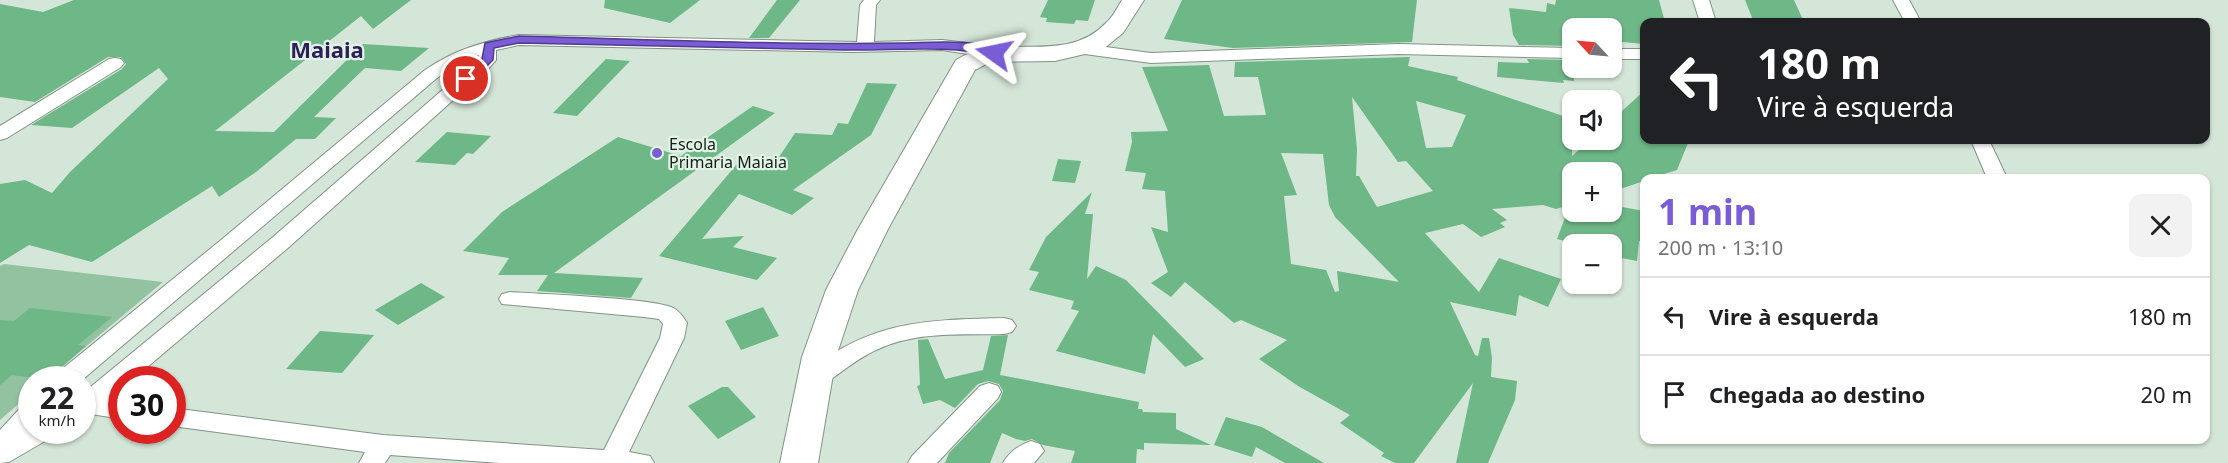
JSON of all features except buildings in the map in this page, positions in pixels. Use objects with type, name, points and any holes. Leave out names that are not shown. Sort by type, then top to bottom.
[{"type":"street","points":[[1083,49],[1115,28],[1133,0]]},
{"type":"street","points":[[1701,0],[1707,18]]},
{"type":"street","points":[[1901,0],[1911,18]]},
{"type":"street","points":[[864,2],[865,47]]},
{"type":"street","points":[[82,366],[431,74],[457,58],[488,45],[527,40],[971,47],[994,53]]},
{"type":"street","points":[[96,396],[272,250],[483,64],[487,60],[488,45]]},
{"type":"street","points":[[800,463],[813,380],[842,290],[873,229],[965,65],[982,55],[994,53],[1043,55],[1083,49],[1151,58],[1398,49],[1562,52]]},
{"type":"street","points":[[1622,54],[1640,54]]},
{"type":"street","points":[[0,134],[115,63]]},
{"type":"street","points":[[1982,144],[1995,174]]},
{"type":"street","points":[[510,299],[644,309],[666,314],[675,323],[672,338],[612,461]]},
{"type":"street","points":[[813,380],[867,345],[897,333],[941,328],[1004,326]]},
{"type":"street","points":[[921,463],[989,392]]},
{"type":"street","points":[[186,420],[378,454],[641,463]]},
{"type":"street","points":[[0,447],[18,427]]},
{"type":"street","points":[[0,455],[19,444]]},
{"type":"green space","points":[[4,264],[163,282],[63,366],[18,366],[18,404],[0,420],[0,266]]},
{"type":"place","name":"Escola Primaria Maiaia","points":[[657,153]]},
{"type":"district","name":"Maiaia","points":[[327,49]]},
{"type":"route","points":[[466,79],[487,60],[488,45],[519,40],[865,47],[952,46],[977,48],[994,53]]}]
